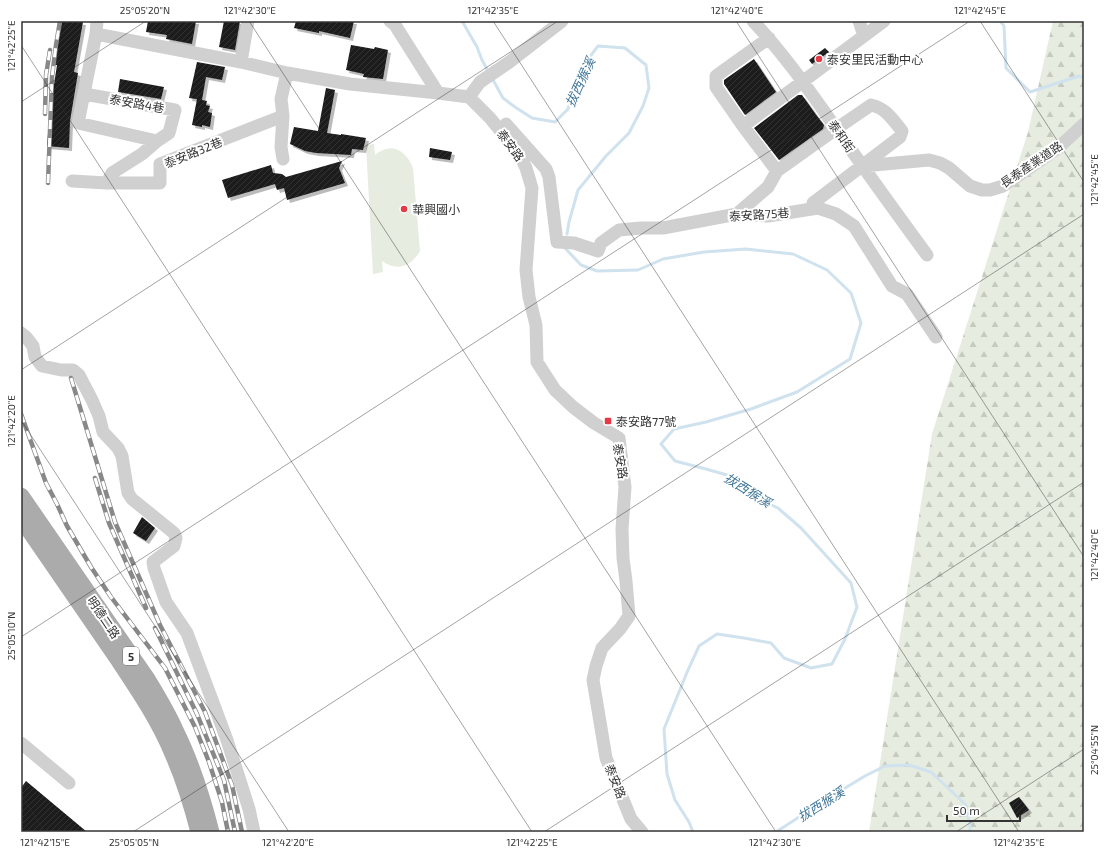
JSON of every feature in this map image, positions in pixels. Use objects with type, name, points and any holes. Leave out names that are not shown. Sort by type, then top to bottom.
[{"type":"main road","name":"明德二路","points":[[21,496],[147,679],[163,706],[189,761],[212,832]]},
{"type":"main road","name":"明德二路","points":[[21,518],[122,664],[159,725],[173,753],[184,782],[199,832]]},
{"type":"street","points":[[97,21],[96,34],[78,123],[157,141]]},
{"type":"street","points":[[241,62],[248,21]]},
{"type":"street","points":[[390,21],[395,25],[438,93]]},
{"type":"street","points":[[96,34],[241,62],[287,73],[350,84],[469,97],[480,82],[508,63],[562,21]]},
{"type":"street","name":"泰和街","points":[[753,21],[769,38],[803,81],[862,166],[927,255]]},
{"type":"street","points":[[859,21],[864,36]]},
{"type":"street","points":[[743,126],[884,21]]},
{"type":"street","points":[[769,38],[716,76],[716,87],[778,172]]},
{"type":"street","points":[[284,159],[281,146],[284,116],[281,99],[287,73]]},
{"type":"street","name":"泰安路4巷","points":[[84,94],[175,110],[169,134],[157,141],[142,154],[112,173],[107,183]]},
{"type":"street","name":"泰安路","points":[[469,97],[490,118],[520,155],[532,188],[526,270],[529,297],[536,325],[537,362],[555,390],[573,407],[594,423],[619,438],[625,487],[622,529],[623,558],[630,616],[602,648],[593,680],[606,758],[631,819],[642,832]]},
{"type":"street","points":[[737,214],[768,187],[778,172],[871,105],[878,106],[889,115],[902,131],[900,137],[813,203]]},
{"type":"street","name":"泰安路32巷","points":[[72,181],[107,183],[160,183],[160,164],[284,116]]},
{"type":"street","name":"泰安路","points":[[490,118],[499,116],[546,169],[549,177],[557,242]]},
{"type":"street","name":"長泰產業道路","points":[[862,166],[929,160],[940,162],[970,186],[982,190],[990,190],[1003,186],[1058,148],[1084,124]]},
{"type":"street","name":"泰安路75巷","points":[[557,242],[574,243],[598,251],[601,243],[619,230],[664,228],[737,214],[768,216],[818,208],[836,214],[854,226],[892,286],[907,294],[936,337]]},
{"type":"street","points":[[21,333],[33,346],[35,357],[42,366],[61,370],[73,370],[79,375],[99,416],[103,432],[118,448],[122,456],[128,493],[132,499],[174,532],[176,538],[174,546],[154,562],[154,568],[166,602],[187,633],[227,740],[249,809],[254,832]]},
{"type":"street","points":[[21,743],[69,783]]},
{"type":"green space","points":[[1053,21],[1084,21],[1084,832],[869,832],[932,434],[1028,132]]},
{"type":"green space","points":[[374,144],[375,155],[381,151],[392,148],[402,152],[413,168],[420,251],[413,260],[404,266],[393,266],[382,261],[383,272],[373,274],[366,145]]},
{"type":"building","points":[[62,21],[83,22],[74,72],[78,73],[70,121],[69,148],[47,146],[50,110],[57,65],[54,65]]},
{"type":"building","points":[[148,21],[196,21],[192,44],[166,39],[167,35],[146,32]]},
{"type":"building","points":[[224,21],[240,21],[235,50],[219,47]]},
{"type":"building","points":[[296,21],[354,21],[350,38],[319,31],[319,33],[294,28]]},
{"type":"building","points":[[351,45],[374,49],[375,47],[388,50],[383,79],[363,77],[364,74],[346,70]]},
{"type":"building","points":[[825,48],[829,52],[812,64],[809,60]]},
{"type":"building","points":[[754,59],[776,92],[745,115],[724,84],[724,80]]},
{"type":"building","points":[[197,62],[225,67],[222,80],[206,77],[202,100],[189,98]]},
{"type":"building","points":[[120,79],[164,87],[161,99],[118,92]]},
{"type":"building","points":[[326,88],[335,90],[327,133],[366,138],[363,150],[352,149],[351,155],[316,153],[305,151],[290,144],[294,127],[318,131]]},
{"type":"building","points":[[798,95],[802,95],[824,125],[823,129],[779,160],[754,128]]},
{"type":"building","points":[[197,99],[207,101],[206,105],[210,106],[208,112],[212,113],[210,127],[192,125]]},
{"type":"building","points":[[430,148],[452,152],[450,160],[429,157]]},
{"type":"building","points":[[342,161],[339,168],[345,183],[287,200],[284,188],[277,190],[275,184],[228,198],[222,180],[271,165],[273,173],[282,174],[286,177]]},
{"type":"building","points":[[142,517],[155,528],[146,541],[133,533]]},
{"type":"building","points":[[26,781],[87,832],[21,832],[21,788]]},
{"type":"building","points":[[1019,797],[1029,810],[1017,818],[1009,803]]},
{"type":"waterway","name":"拔西猴溪","points":[[462,21],[477,47],[488,71]]},
{"type":"waterway","points":[[1000,21],[1004,26],[1006,68],[1030,92],[1079,76],[1084,78]]},
{"type":"waterway","name":"拔西猴溪","points":[[492,78],[503,98],[515,107],[532,118],[555,122],[568,109],[586,62],[598,46],[625,48],[646,65],[649,88],[643,106],[629,133],[606,156],[578,190],[567,234]]},
{"type":"waterway","name":"拔西猴溪","points":[[565,248],[581,265],[597,271],[638,270],[663,259],[704,252],[746,249],[793,254],[827,270],[851,293],[861,323],[850,359],[797,392],[751,409],[706,422],[674,429],[661,444],[675,461],[727,475],[751,495],[778,508],[801,528],[851,583],[857,607],[845,639],[832,664],[811,668],[784,658],[771,643],[717,634],[699,646],[664,729],[667,774],[675,800],[689,822],[693,832]]},
{"type":"waterway","name":"拔西猴溪","points":[[776,832],[865,776],[885,766],[909,765],[931,772],[966,805],[970,832]]},
{"type":"railway","points":[[48,183],[52,77],[60,21]]},
{"type":"railway","points":[[45,114],[46,75],[50,50]]},
{"type":"railway","points":[[71,378],[115,522],[160,625],[205,712],[232,785],[242,832]]},
{"type":"railway","points":[[21,414],[46,483],[67,526],[111,597],[165,668],[195,727],[209,762],[222,802],[228,832]]},
{"type":"railway","points":[[95,478],[109,523],[146,608]]},
{"type":"railway","points":[[155,628],[197,714],[224,780],[235,832]]},
{"type":"place","name":"泰安里民活動中心","points":[[819,59]]},
{"type":"place","name":"華興國小","points":[[404,209]]},
{"type":"place","name":"泰安路77號","points":[[608,421]]}]
